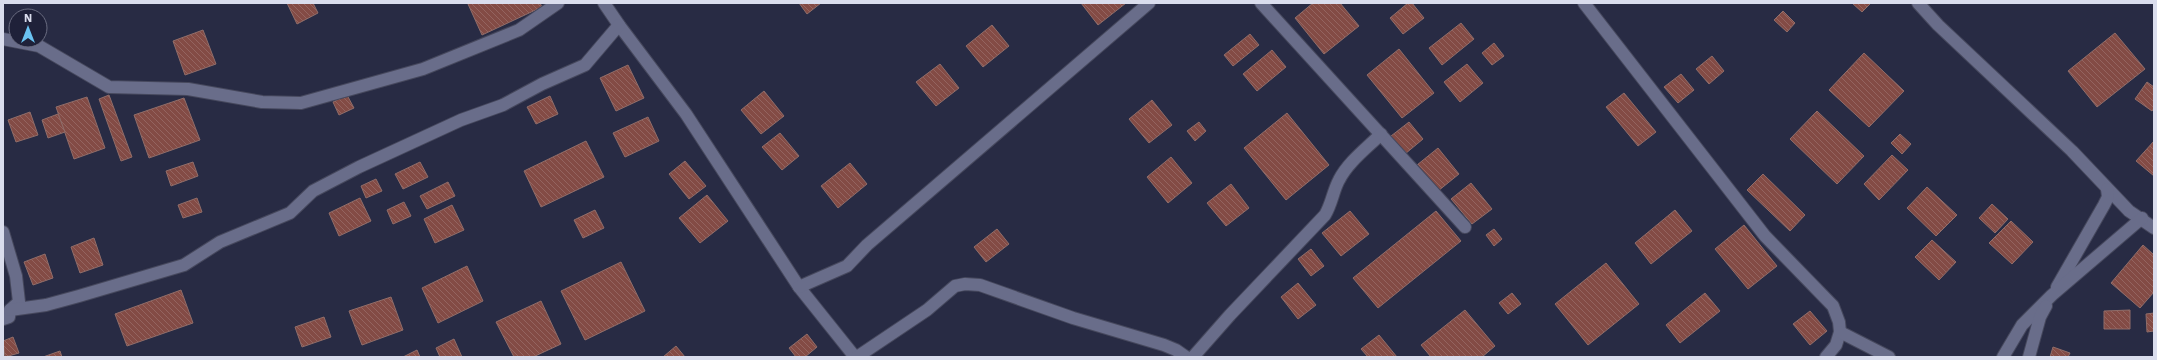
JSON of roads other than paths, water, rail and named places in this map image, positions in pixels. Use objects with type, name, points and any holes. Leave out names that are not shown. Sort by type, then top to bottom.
[{"type":"street","points":[[3,39],[39,46],[109,87],[188,89],[262,102],[301,103],[423,68],[519,30],[558,3]]},
{"type":"street","points":[[604,3],[619,26],[686,114],[799,287],[856,357],[927,310],[955,286],[965,284],[980,285],[1073,318],[1164,345],[1176,350],[1186,357]]},
{"type":"street","points":[[799,287],[847,266],[867,244],[1149,3]]},
{"type":"street","points":[[1261,3],[1465,227]]},
{"type":"street","points":[[1584,3],[1766,236],[1833,306],[1839,322],[1840,332],[1836,345],[1826,357]]},
{"type":"street","points":[[1918,3],[1938,25],[2072,151],[2107,190],[2129,211],[2142,218],[2154,228]]},
{"type":"street","points":[[7,315],[79,296],[184,265],[220,242],[290,213],[313,191],[359,167],[461,120],[503,105],[548,81],[585,65],[619,26]]},
{"type":"street","points":[[1193,357],[1230,315],[1325,215],[1332,202],[1338,181],[1344,170],[1381,134]]},
{"type":"street","points":[[2029,357],[2040,317],[2104,205],[2108,197],[2107,190]]},
{"type":"street","points":[[2003,357],[2022,325],[2052,295],[2142,218]]},
{"type":"street","points":[[3,232],[19,290],[19,302],[7,315]]},
{"type":"street","points":[[1840,332],[1889,357]]}]
